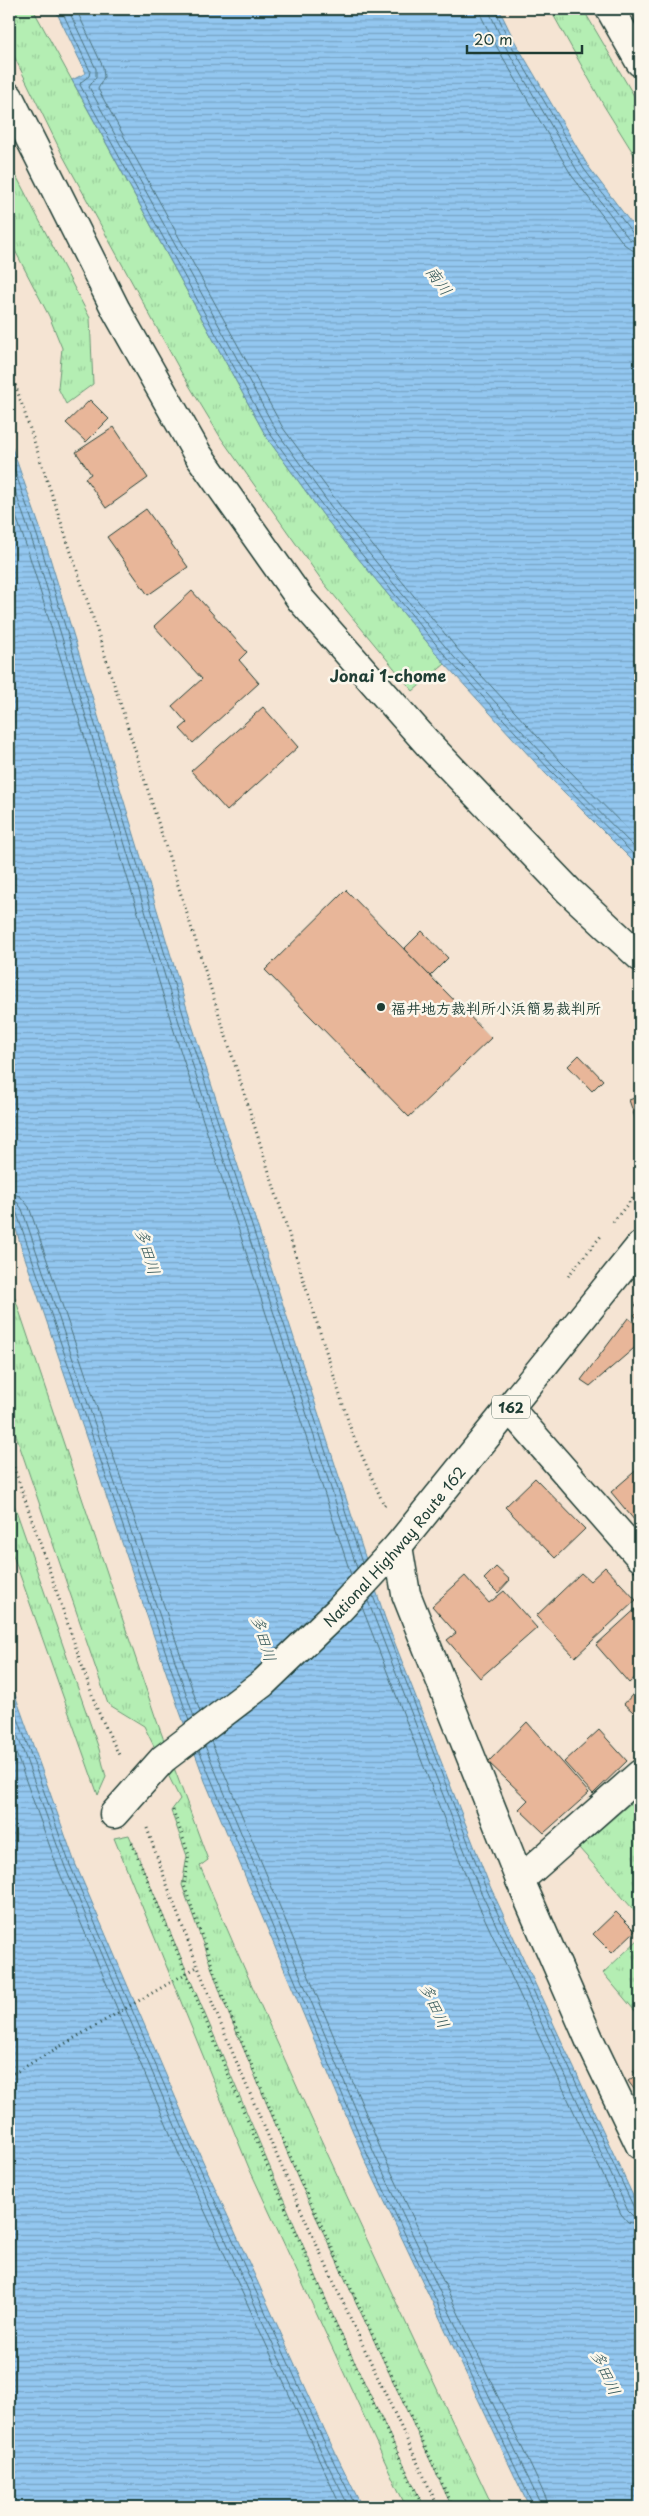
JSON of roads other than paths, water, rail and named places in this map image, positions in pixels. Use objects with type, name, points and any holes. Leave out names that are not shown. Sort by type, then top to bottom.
[{"type":"main road","points":[[610,9],[640,61]]},
{"type":"main road","points":[[9,98],[116,310],[197,454],[301,600],[430,746],[569,890],[640,957]]},
{"type":"main road","name":"National Highway Route 162","points":[[114,1814],[163,1759],[263,1683],[338,1611],[389,1555],[510,1409],[640,1246]]},
{"type":"main road","points":[[510,1409],[640,1556]]},
{"type":"main road","points":[[389,1555],[520,1880],[590,2041],[640,2144]]},
{"type":"main road","points":[[520,1880],[640,1774]]},
{"type":"water","name":"南川","points":[[55,9],[499,9],[514,40],[588,166],[640,235],[640,868],[545,773],[445,664],[326,519],[267,438],[72,80],[86,73]]},
{"type":"water","name":"多田川","points":[[9,439],[46,545],[192,1025],[385,1618],[489,1884],[640,2211],[640,2507],[530,2507],[524,2496],[364,2158],[205,1781],[20,1243],[9,1204]]},
{"type":"water","points":[[9,1678],[75,1863],[201,2157],[331,2444],[362,2507],[9,2507]]},
{"type":"place","name":"福井地方裁判所小浜簡易裁判所","points":[[381,1007]]},
{"type":"district","name":"Jonai 1-chome","points":[[388,675]]}]
